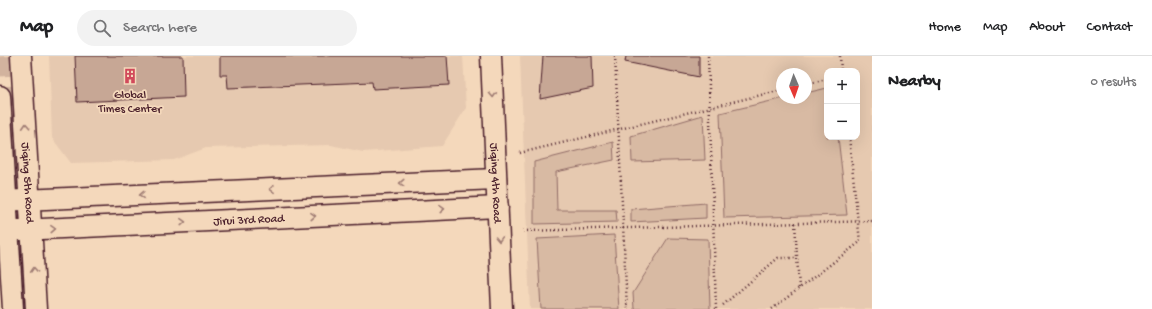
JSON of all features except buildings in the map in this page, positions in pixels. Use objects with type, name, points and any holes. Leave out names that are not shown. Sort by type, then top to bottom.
[{"type":"street","name":"Jiqing 5th Road","points":[[22,56],[36,309]]},
{"type":"street","name":"Jiqing 4th Road","points":[[491,56],[502,309]]},
{"type":"street","name":"Jiqing 5th Road","points":[[0,96],[4,231],[13,309]]},
{"type":"street","points":[[3,201],[496,179]]},
{"type":"street","name":"Jirui 3rd Road","points":[[4,231],[498,206]]},
{"type":"path","points":[[615,56],[627,309]]},
{"type":"path","points":[[708,56],[716,309]]},
{"type":"path","points":[[840,56],[841,68]]},
{"type":"path","points":[[812,83],[824,80]]},
{"type":"path","points":[[520,153],[776,92]]},
{"type":"path","points":[[772,309],[860,242],[849,140]]},
{"type":"path","points":[[523,231],[872,221]]},
{"type":"path","points":[[795,223],[799,288]]},
{"type":"path","points":[[723,305],[778,258],[797,258]]},
{"type":"shaded area","points":[[49,56],[463,56],[466,108],[442,146],[363,152],[331,145],[206,148],[174,160],[71,163],[52,138]]},
{"type":"shaded area","points":[[520,56],[872,56],[872,309],[530,309]]},
{"type":"shaded area","points":[[824,89],[824,140],[838,140],[847,215],[724,218],[720,113],[776,100],[776,104],[812,104],[812,92]]},
{"type":"shaded area","points":[[703,115],[705,160],[632,162],[631,136]]},
{"type":"shaded area","points":[[613,142],[614,160],[556,172],[557,210],[616,210],[617,222],[534,224],[534,162]]},
{"type":"shaded area","points":[[706,203],[706,218],[631,222],[631,209]]},
{"type":"shaded area","points":[[614,235],[619,309],[541,309],[537,239]]},
{"type":"shaded area","points":[[668,238],[708,239],[710,309],[634,309],[633,293]]},
{"type":"tunnel","points":[[9,56],[24,309]]},
{"type":"place","name":"Global Times Center","points":[[130,76]]}]
